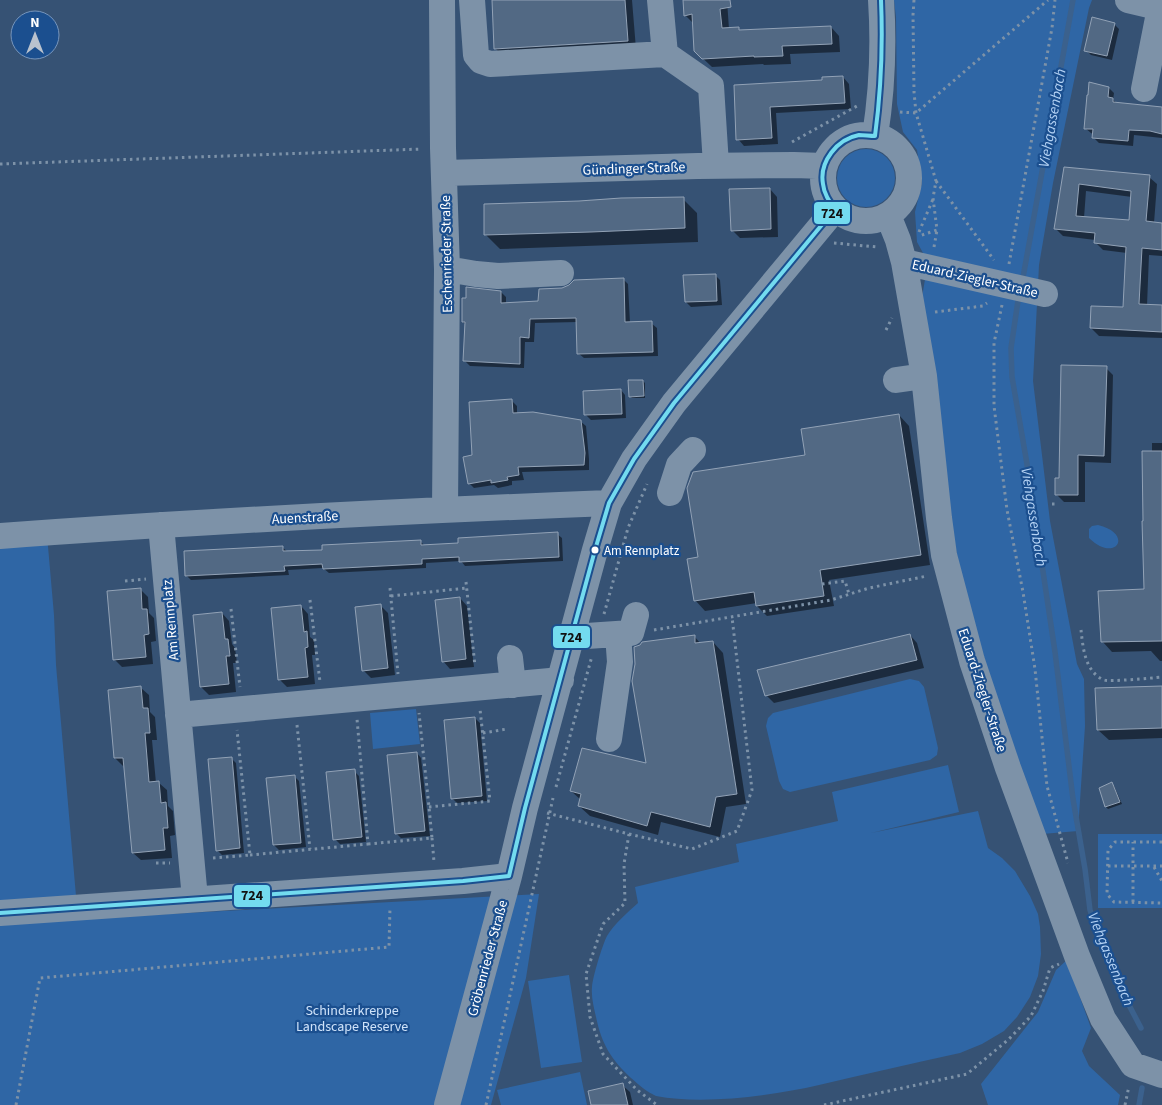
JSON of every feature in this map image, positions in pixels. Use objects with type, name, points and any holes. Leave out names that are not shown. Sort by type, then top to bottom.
[{"type":"street","name":"Eschenrieder Straße","points":[[442,0],[447,269],[445,509]]},
{"type":"street","points":[[472,0],[476,55],[481,61],[490,64],[665,54],[711,86],[716,165]]},
{"type":"street","points":[[660,0],[665,54]]},
{"type":"street","points":[[874,136],[881,86],[883,27],[881,0]]},
{"type":"street","points":[[1128,0],[1161,8],[1144,89]]},
{"type":"street","points":[[867,134],[874,136],[895,145],[904,157],[909,171],[909,186],[904,200],[888,216],[867,222],[852,220],[830,204],[824,191],[822,178],[824,166],[831,152],[841,142],[853,136],[867,134]]},
{"type":"street","name":"Gündinger Straße","points":[[444,161],[824,166]]},
{"type":"street","name":"Gröbenrieder Straße","points":[[447,1105],[510,876],[537,811],[560,680],[611,631],[595,550],[609,503],[634,459],[674,403],[835,209]]},
{"type":"street","name":"Eduard-Ziegler-Straße","points":[[888,216],[901,251],[908,323],[924,376],[944,555],[972,661],[1008,768],[1077,956],[1103,1019],[1133,1065],[1162,1075]]},
{"type":"street","name":"Eduard-Ziegler-Straße","points":[[901,251],[1045,294]]},
{"type":"street","points":[[447,269],[498,276],[561,273]]},
{"type":"street","points":[[896,380],[924,376]]},
{"type":"street","points":[[660,486],[693,450]]},
{"type":"street","name":"Auenstraße","points":[[0,536],[88,529],[445,509],[609,503]]},
{"type":"street","name":"Am Rennplatz","points":[[161,525],[195,899]]},
{"type":"street","points":[[609,739],[620,662],[611,631]]},
{"type":"street","points":[[495,685],[510,658]]},
{"type":"street","points":[[178,715],[560,680]]},
{"type":"street","points":[[0,913],[158,897],[195,899],[236,891],[348,882],[401,864],[462,873],[510,876]]},
{"type":"path","points":[[914,0],[912,15],[916,112],[936,182],[1009,283]]},
{"type":"path","points":[[787,146],[857,106],[878,111],[916,112],[1048,0]]},
{"type":"path","points":[[1055,0],[1052,28],[1009,283],[994,343],[994,406],[1007,510],[1023,592],[1035,669],[1047,786],[1068,864]]},
{"type":"path","points":[[0,164],[444,161]]},
{"type":"path","points":[[933,198],[937,230],[918,236],[933,198],[936,182]]},
{"type":"path","points":[[831,243],[880,247],[901,251]]},
{"type":"path","points":[[908,323],[983,306],[1009,283]]},
{"type":"path","points":[[555,788],[611,631],[628,528],[646,486],[660,486]]},
{"type":"path","points":[[611,631],[732,617],[831,600],[869,588],[948,572]]},
{"type":"path","points":[[822,584],[845,581],[849,594]]},
{"type":"path","points":[[430,807],[490,802],[483,732],[495,685],[466,582]]},
{"type":"path","points":[[16,1105],[40,978],[389,947],[401,864],[432,838],[430,807],[390,588]]},
{"type":"path","points":[[391,596],[467,588]]},
{"type":"path","points":[[310,600],[322,702]]},
{"type":"path","points":[[231,608],[250,855]]},
{"type":"path","points":[[537,811],[692,849],[737,831],[752,790],[732,617]]},
{"type":"path","points":[[1081,630],[1083,650],[1092,672],[1105,681],[1162,677]]},
{"type":"path","points":[[355,699],[368,844]]},
{"type":"path","points":[[295,704],[310,849]]},
{"type":"path","points":[[483,732],[507,729]]},
{"type":"path","points":[[486,1105],[537,811],[552,798]]},
{"type":"path","points":[[455,804],[455,810]]},
{"type":"path","points":[[629,834],[624,864],[625,903],[603,924],[586,974],[590,1017],[603,1054],[637,1090],[657,1105]]},
{"type":"path","points":[[1162,842],[1115,842],[1108,850],[1107,866],[1107,894],[1114,902],[1162,902]]},
{"type":"path","points":[[1133,902],[1134,842]]},
{"type":"path","points":[[156,864],[289,853],[310,849],[345,848],[368,844],[401,864]]},
{"type":"path","points":[[1107,866],[1162,866]]},
{"type":"path","points":[[1154,866],[1162,881]]},
{"type":"path","points":[[824,1105],[967,1074],[1009,1039],[1031,1016],[1043,991],[1050,968],[1077,956]]},
{"type":"path","points":[[1125,1103],[1128,1099],[1127,1094]]},
{"type":"green space","points":[[894,0],[1092,0],[1053,183],[1039,265],[1033,381],[1050,521],[1077,664],[1084,679],[1085,726],[1078,831],[1042,834],[1002,717],[963,587],[948,507],[922,297],[928,262],[917,242],[915,212],[922,183],[917,150],[903,132],[897,104],[896,17]]},
{"type":"green space","points":[[860,149],[872,149],[887,157],[895,172],[895,184],[887,199],[872,207],[860,207],[845,199],[837,184],[837,172],[845,157]]},
{"type":"green space","points":[[1098,525],[1116,534],[1117,545],[1113,548],[1107,548],[1098,545],[1089,538],[1089,529],[1092,526]]},
{"type":"green space","name":"Schinderkreppe Landscape Reserve","points":[[47,535],[78,919],[539,894],[526,978],[491,1105],[0,1105],[0,540]]},
{"type":"green space","points":[[910,679],[919,681],[924,687],[938,748],[937,755],[930,760],[790,792],[783,789],[779,781],[766,726],[768,718],[773,713]]},
{"type":"green space","points":[[416,709],[420,744],[373,749],[370,713]]},
{"type":"green space","points":[[948,765],[959,812],[871,833],[978,811],[988,848],[1015,871],[1030,896],[1038,914],[1040,927],[1041,954],[1038,976],[1030,997],[1017,1017],[1004,1031],[982,1044],[960,1053],[800,1089],[759,1096],[695,1100],[656,1096],[643,1088],[624,1071],[604,1044],[598,1027],[592,987],[598,961],[607,936],[617,922],[638,903],[635,887],[739,862],[736,844],[838,821],[832,792]]},
{"type":"green space","points":[[1098,834],[1162,834],[1162,908],[1098,908]]},
{"type":"green space","points":[[1069,958],[1072,975],[1091,1028],[1082,1051],[1089,1066],[1120,1095],[1118,1105],[988,1105],[981,1084],[1038,1012],[1056,970]]},
{"type":"green space","points":[[569,975],[582,1062],[541,1068],[528,981]]},
{"type":"green space","points":[[580,1072],[587,1105],[501,1105],[497,1090]]},
{"type":"building","points":[[492,0],[625,0],[628,41],[494,49]]},
{"type":"building","points":[[683,0],[730,0],[731,7],[720,9],[722,28],[739,27],[739,30],[831,26],[832,44],[782,46],[783,56],[702,59],[694,51],[692,14],[684,16]]},
{"type":"building","points":[[1092,17],[1115,23],[1107,56],[1084,51]]},
{"type":"building","points":[[843,76],[845,103],[770,107],[772,138],[736,140],[734,85],[822,80],[822,77]]},
{"type":"building","points":[[1089,82],[1109,87],[1108,97],[1113,98],[1113,102],[1162,107],[1162,134],[1150,131],[1129,130],[1128,141],[1092,138],[1093,129],[1084,129]]},
{"type":"building","points":[[1064,167],[1150,175],[1146,221],[1162,223],[1162,250],[1142,248],[1139,304],[1162,305],[1162,332],[1090,328],[1091,306],[1123,307],[1126,247],[1094,243],[1095,233],[1054,229]],"holes":[[[1079,184],[1131,191],[1129,220],[1076,216]]]},
{"type":"building","points":[[770,188],[771,229],[731,231],[729,189]]},
{"type":"building","points":[[684,197],[685,228],[484,235],[484,204]]},
{"type":"building","points":[[716,274],[717,301],[685,302],[683,275]]},
{"type":"building","points":[[624,278],[625,322],[652,321],[653,352],[577,354],[576,318],[530,319],[529,338],[520,337],[520,364],[463,361],[465,322],[462,322],[462,298],[466,298],[466,287],[501,291],[501,303],[538,301],[539,289],[562,288],[574,280]]},
{"type":"building","points":[[1061,365],[1107,366],[1104,456],[1078,455],[1078,495],[1055,495],[1055,478],[1059,478]]},
{"type":"building","points":[[628,380],[643,380],[644,396],[629,397]]},
{"type":"building","points":[[621,389],[622,414],[584,415],[583,391]]},
{"type":"building","points":[[512,399],[513,413],[533,412],[581,420],[585,453],[584,465],[518,467],[519,475],[507,477],[508,480],[491,483],[491,480],[468,484],[463,457],[472,455],[469,402]]},
{"type":"building","points":[[899,414],[921,555],[820,570],[824,596],[756,606],[754,592],[694,601],[687,559],[698,557],[687,488],[693,472],[805,455],[801,429]]},
{"type":"building","points":[[1142,451],[1162,451],[1162,641],[1101,642],[1098,591],[1144,589]]},
{"type":"building","points":[[558,532],[559,557],[459,562],[459,557],[422,559],[422,564],[323,569],[322,564],[284,566],[285,571],[185,576],[184,551],[283,546],[283,551],[322,550],[322,545],[421,540],[421,545],[458,543],[458,538]]},
{"type":"building","points":[[141,588],[142,609],[147,609],[149,634],[144,635],[146,657],[113,660],[107,591]]},
{"type":"building","points":[[460,597],[466,659],[442,662],[435,600]]},
{"type":"building","points":[[381,604],[388,668],[362,671],[355,607]]},
{"type":"building","points":[[301,605],[304,632],[307,631],[308,647],[305,648],[308,677],[278,680],[271,608]]},
{"type":"building","points":[[222,612],[225,639],[228,639],[230,656],[226,656],[229,684],[200,687],[193,615]]},
{"type":"building","points":[[910,634],[917,660],[765,696],[757,670]]},
{"type":"building","points":[[695,635],[695,643],[713,641],[737,794],[716,797],[710,827],[651,812],[647,826],[578,806],[581,794],[570,791],[582,748],[646,763],[632,681],[635,664],[634,647],[642,642]]},
{"type":"building","points":[[141,686],[143,708],[148,708],[150,733],[145,733],[149,782],[159,781],[161,803],[166,802],[168,828],[163,828],[165,850],[132,853],[123,758],[114,758],[108,690]]},
{"type":"building","points":[[1162,686],[1162,728],[1097,730],[1095,688]]},
{"type":"building","points":[[475,717],[482,796],[451,799],[444,720]]},
{"type":"building","points":[[417,752],[425,831],[395,834],[387,755]]},
{"type":"building","points":[[232,757],[240,848],[216,851],[208,759]]},
{"type":"building","points":[[355,769],[362,837],[333,840],[326,772]]},
{"type":"building","points":[[295,775],[301,843],[273,845],[266,778]]},
{"type":"building","points":[[1112,782],[1120,802],[1105,807],[1099,788]]},
{"type":"building","points":[[623,1083],[628,1105],[591,1105],[588,1091]]},
{"type":"waterway","name":"Viehgassenbach","points":[[1022,283],[1073,0]]},
{"type":"waterway","name":"Viehgassenbach","points":[[1019,294],[1011,348],[1012,377],[1055,652],[1073,799],[1090,910],[1119,986],[1141,1028]]},
{"type":"waterway","name":"Viehgassenbach","points":[[1139,1105],[1142,1088]]},
{"type":"transit line","name":"724","points":[[0,913],[463,881],[509,876],[525,808],[609,503],[634,459],[674,403],[835,209],[826,194],[822,176],[831,153],[837,146],[851,137],[859,135],[875,136],[881,68],[881,0]]},
{"type":"place","name":"Am Rennplatz","points":[[595,550]]}]
